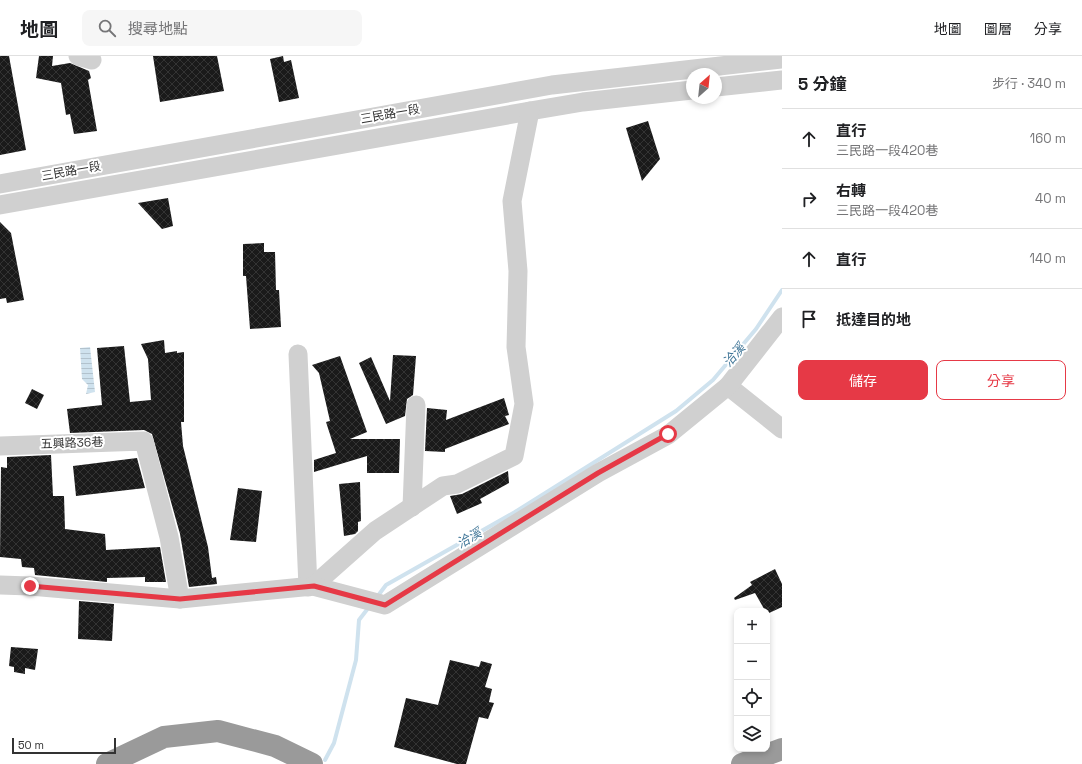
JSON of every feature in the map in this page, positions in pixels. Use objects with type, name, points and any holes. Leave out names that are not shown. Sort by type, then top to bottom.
[{"type":"highway","points":[[111,762],[164,737],[218,730],[275,746],[312,764]]},
{"type":"highway","points":[[742,764],[782,749]]},
{"type":"street","name":"三民路一段","points":[[0,184],[552,85],[782,60]]},
{"type":"street","points":[[722,87],[782,80]]},
{"type":"street","name":"三民路一段","points":[[0,205],[584,102],[686,91]]},
{"type":"street","points":[[311,587],[375,532],[443,486],[457,484],[514,456],[524,404],[516,347],[518,271],[512,201],[530,111]]},
{"type":"street","points":[[0,586],[30,586],[180,599],[311,587],[385,605],[598,473],[668,434],[728,386],[782,317]]},
{"type":"street","points":[[298,354],[311,587]]},
{"type":"street","points":[[728,386],[782,429]]},
{"type":"street","points":[[412,507],[416,405]]},
{"type":"street","name":"五興路36巷","points":[[0,446],[144,441],[168,537],[180,599]]},
{"type":"water","points":[[90,347],[95,392],[86,394],[88,385],[82,379],[80,348]]},
{"type":"building","points":[[0,56],[9,56],[26,150],[0,155]]},
{"type":"building","points":[[39,56],[53,56],[52,66],[70,63],[89,71],[91,78],[88,80],[97,131],[74,134],[70,114],[66,115],[61,83],[36,78]]},
{"type":"building","points":[[153,56],[217,56],[224,91],[160,102]]},
{"type":"building","points":[[283,56],[284,62],[291,60],[299,98],[279,102],[270,59]]},
{"type":"building","points":[[648,121],[660,159],[642,181],[626,128]]},
{"type":"building","points":[[168,198],[173,226],[162,229],[138,203]]},
{"type":"building","points":[[0,222],[11,233],[24,300],[7,303],[6,298],[0,299]]},
{"type":"building","points":[[264,243],[264,252],[275,252],[276,290],[279,290],[281,327],[250,329],[246,276],[243,276],[243,244]]},
{"type":"building","points":[[164,340],[165,353],[177,351],[177,353],[184,352],[184,422],[181,422],[183,446],[208,547],[212,578],[216,577],[217,584],[189,587],[180,534],[152,434],[144,430],[70,433],[67,409],[102,405],[97,348],[124,346],[130,402],[151,400],[148,359],[141,344]]},
{"type":"building","points":[[393,355],[416,356],[413,395],[407,399],[405,416],[386,424],[359,363],[371,357],[390,401]]},
{"type":"building","points":[[340,356],[367,432],[350,439],[400,439],[399,473],[367,473],[367,456],[314,472],[314,460],[336,453],[326,422],[330,421],[319,373],[312,365]]},
{"type":"building","points":[[32,389],[44,395],[37,409],[25,403]]},
{"type":"building","points":[[504,398],[509,415],[505,416],[509,424],[445,449],[445,452],[425,451],[427,408],[447,410],[446,420]]},
{"type":"building","points":[[51,455],[53,496],[64,496],[65,529],[105,534],[106,550],[160,547],[166,582],[145,582],[145,577],[107,578],[107,582],[35,575],[34,568],[22,567],[21,559],[0,557],[1,467],[7,468],[7,457]]},
{"type":"building","points":[[137,458],[145,488],[76,496],[73,466]]},
{"type":"building","points":[[508,471],[509,483],[480,499],[482,503],[457,514],[450,496],[462,494]]},
{"type":"building","points":[[360,482],[361,521],[358,522],[358,531],[355,534],[344,536],[339,484]]},
{"type":"building","points":[[238,488],[262,491],[256,542],[230,540]]},
{"type":"building","points":[[775,569],[782,584],[782,607],[770,613],[770,608],[764,608],[755,593],[735,600],[734,598],[752,585],[750,582]]},
{"type":"building","points":[[79,601],[114,604],[112,641],[78,639]]},
{"type":"building","points":[[11,647],[38,649],[35,670],[25,668],[25,674],[14,672],[14,667],[9,666]]},
{"type":"building","points":[[450,660],[479,667],[481,661],[492,664],[485,687],[492,689],[489,702],[494,703],[488,719],[479,717],[466,764],[457,764],[394,747],[406,698],[438,705]]},
{"type":"waterway","name":"洽溪","points":[[377,597],[386,585],[515,512],[676,411],[713,380],[756,329],[782,290]]},
{"type":"waterway","name":"洽溪","points":[[325,760],[334,743],[356,660],[359,620],[369,607]]},
{"type":"route","points":[[30,586],[180,599],[314,586],[385,605],[598,473],[668,434]]}]
